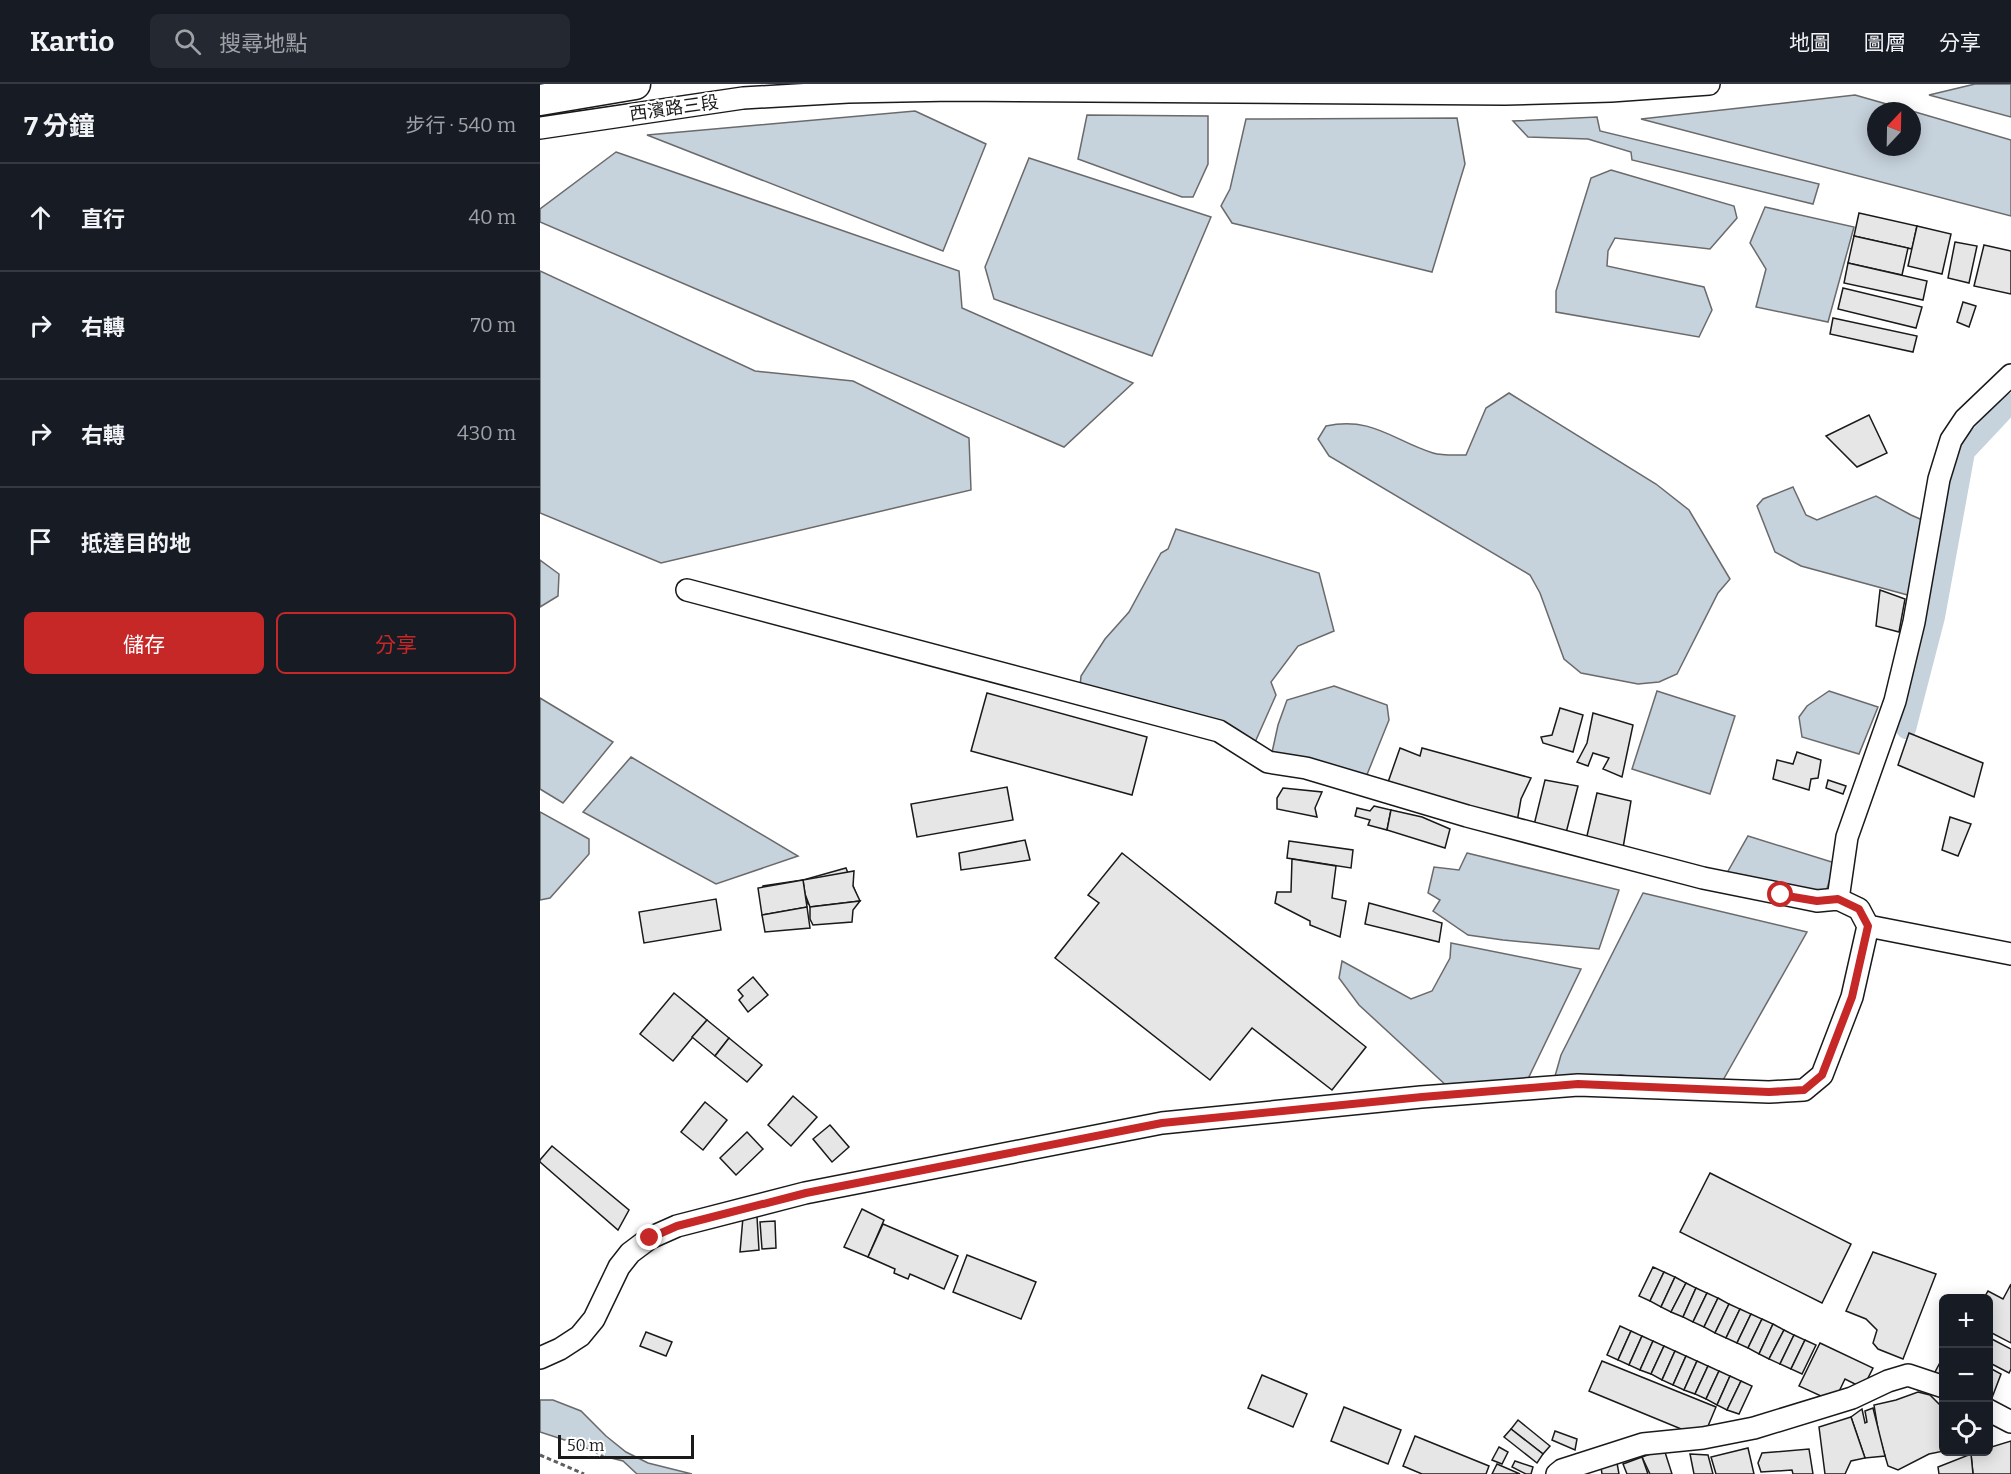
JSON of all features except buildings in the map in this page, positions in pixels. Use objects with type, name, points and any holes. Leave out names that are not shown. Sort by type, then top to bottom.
[{"type":"highway","points":[[540,100],[635,84]]},
{"type":"street","name":"西濱路三段","points":[[540,128],[743,98],[848,92],[954,90],[1505,94],[1611,91],[1709,84]]},
{"type":"street","points":[[1838,899],[1847,837],[1895,701],[1914,622],[1939,479],[1951,440],[1965,419],[2011,375]]},
{"type":"street","points":[[540,1358],[580,1336],[594,1320],[619,1267],[630,1253],[650,1238],[677,1226],[806,1193],[1162,1123],[1578,1084],[1769,1092],[1804,1090],[1822,1075],[1852,997],[1868,926],[1859,909],[1838,899],[1817,901],[1703,878],[1467,816],[1306,768],[1268,762],[1219,731],[687,590]]},
{"type":"street","points":[[1868,926],[2011,954]]},
{"type":"street","points":[[1557,1474],[1562,1470],[1643,1444],[1703,1438],[1754,1428],[1852,1398],[1888,1381],[1908,1375],[1939,1386]]},
{"type":"street","points":[[1993,1412],[2011,1422]]},
{"type":"path","points":[[540,1455],[584,1474]]},
{"type":"shaded area","points":[[1975,84],[2011,84],[2011,117],[1929,95]]},
{"type":"shaded area","points":[[1855,95],[1880,102],[1867,102],[1867,156],[1921,156],[1921,114],[2011,140],[2011,216],[1641,119]]},
{"type":"shaded area","points":[[915,111],[986,144],[943,251],[647,135]]},
{"type":"shaded area","points":[[1087,115],[1208,116],[1208,164],[1193,197],[1182,197],[1078,159]]},
{"type":"shaded area","points":[[1597,117],[1600,131],[1819,184],[1813,204],[1632,160],[1631,152],[1588,139],[1528,137],[1513,121]]},
{"type":"shaded area","points":[[1457,118],[1465,164],[1432,272],[1232,223],[1221,206],[1230,189],[1246,119]]},
{"type":"shaded area","points":[[616,152],[959,271],[962,308],[1133,383],[1064,447],[540,222],[540,209]]},
{"type":"shaded area","points":[[1029,158],[1211,217],[1152,356],[994,299],[985,267]]},
{"type":"shaded area","points":[[1611,170],[1734,206],[1737,218],[1710,249],[1615,238],[1608,251],[1607,266],[1704,287],[1712,310],[1699,337],[1556,312],[1556,291],[1591,178]]},
{"type":"shaded area","points":[[1765,207],[1854,227],[1828,322],[1756,307],[1766,269],[1750,243]]},
{"type":"shaded area","points":[[540,271],[755,371],[853,381],[969,438],[971,490],[661,563],[540,513]]},
{"type":"shaded area","points":[[1509,393],[1656,484],[1689,510],[1730,579],[1718,593],[1677,674],[1659,682],[1638,684],[1581,673],[1564,659],[1540,593],[1530,575],[1329,456],[1318,439],[1326,426],[1357,424],[1382,431],[1433,453],[1466,455],[1486,408]]},
{"type":"shaded area","points":[[1793,487],[1806,515],[1817,520],[1876,496],[1927,522],[1915,597],[1801,566],[1775,552],[1757,506],[1763,499]]},
{"type":"shaded area","points":[[1176,529],[1319,573],[1334,631],[1298,646],[1271,682],[1276,695],[1252,749],[1079,697],[1081,676],[1105,639],[1129,612],[1161,553],[1168,549]]},
{"type":"shaded area","points":[[540,560],[559,574],[558,596],[540,607]]},
{"type":"shaded area","points":[[1334,686],[1387,705],[1389,720],[1364,782],[1271,757],[1278,725],[1287,700]]},
{"type":"shaded area","points":[[1657,691],[1735,716],[1710,794],[1632,769]]},
{"type":"shaded area","points":[[1829,691],[1878,707],[1859,754],[1802,737],[1799,717],[1807,706]]},
{"type":"shaded area","points":[[540,698],[613,742],[563,803],[540,789]]},
{"type":"shaded area","points":[[631,757],[798,856],[716,884],[583,812]]},
{"type":"shaded area","points":[[540,812],[589,839],[589,854],[550,898],[540,900]]},
{"type":"shaded area","points":[[1748,836],[1835,863],[1823,901],[1723,880]]},
{"type":"shaded area","points":[[1467,853],[1619,890],[1599,949],[1468,935],[1433,911],[1440,900],[1428,893],[1434,867],[1459,870]]},
{"type":"shaded area","points":[[1643,893],[1807,932],[1718,1089],[1621,1075],[1602,1078],[1555,1076],[1561,1055]]},
{"type":"shaded area","points":[[1451,943],[1581,969],[1525,1085],[1449,1088],[1359,1005],[1339,978],[1342,961],[1411,999],[1432,991],[1450,958]]},
{"type":"shaded area","points":[[540,1400],[553,1400],[581,1411],[626,1452],[648,1463],[692,1474],[637,1474],[623,1461],[603,1456],[580,1445],[540,1432]]},
{"type":"waterway","points":[[1906,729],[1935,617],[1965,452],[2011,403]]},
{"type":"route","points":[[650,1238],[677,1226],[806,1193],[1162,1123],[1578,1084],[1769,1092],[1804,1090],[1822,1075],[1852,997],[1868,926],[1859,909],[1838,899],[1817,901],[1781,895]]}]
